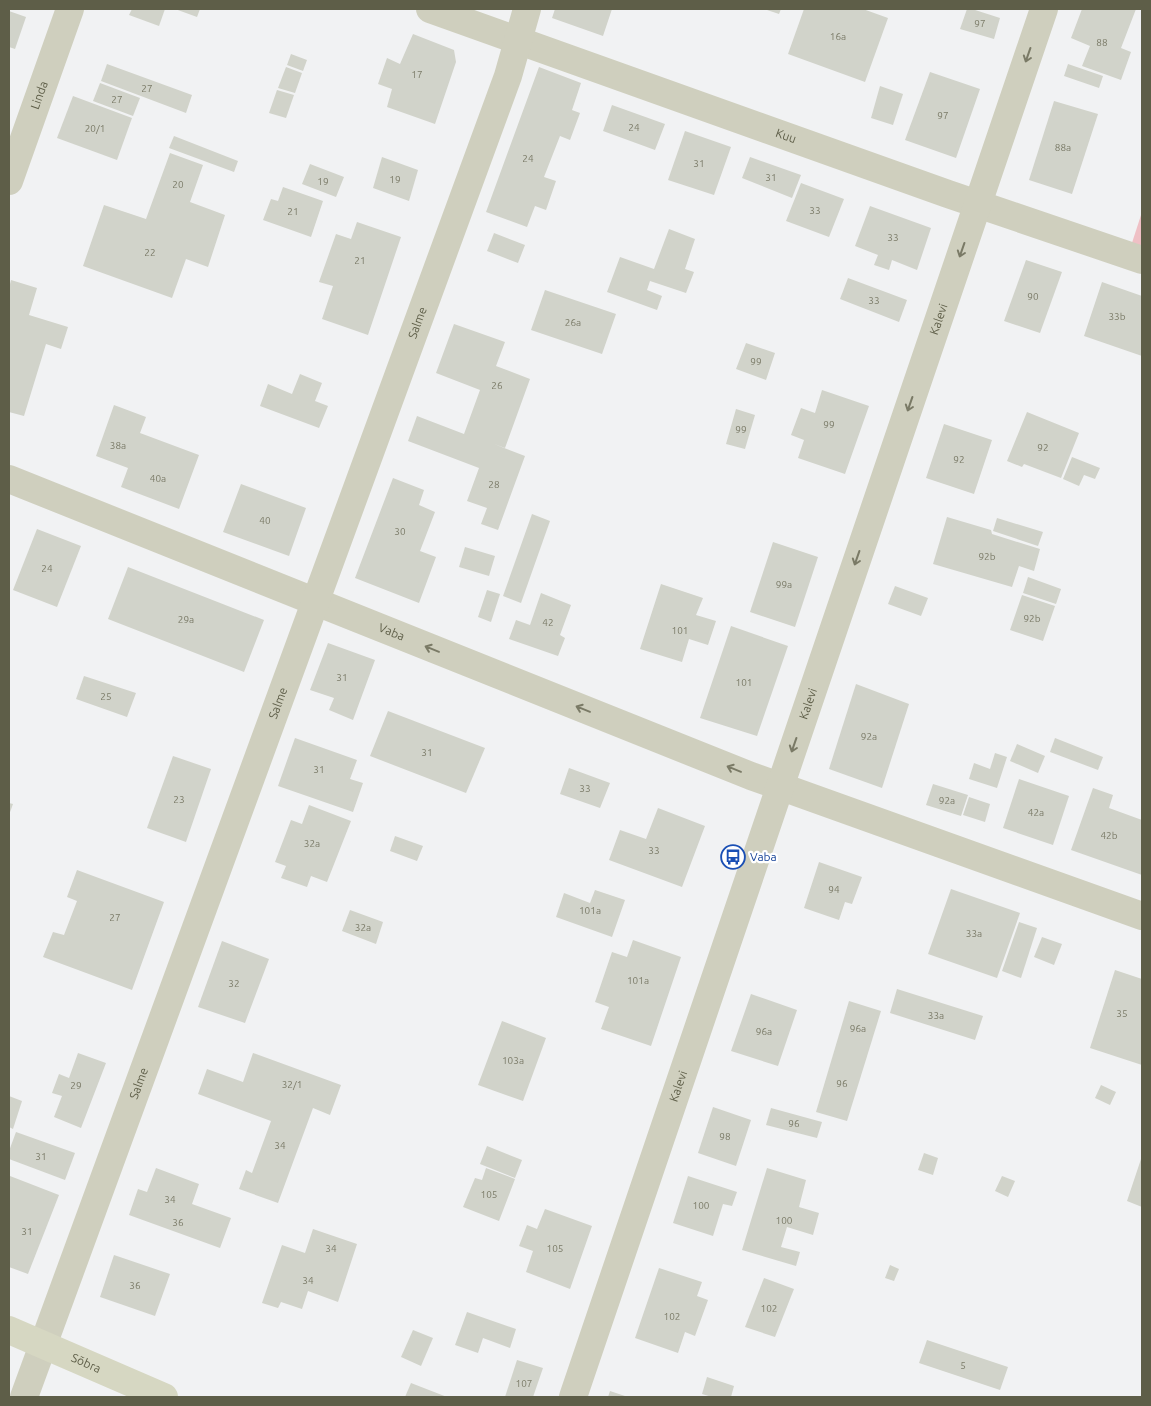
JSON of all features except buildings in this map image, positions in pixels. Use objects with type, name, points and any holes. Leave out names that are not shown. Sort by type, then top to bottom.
[{"type":"street","name":"Linda","points":[[9,181],[70,9]]},
{"type":"street","name":"Kuu","points":[[430,9],[977,204],[1142,260]]},
{"type":"street","name":"Salme","points":[[24,1397],[508,76],[527,9]]},
{"type":"street","name":"Kalevi","points":[[572,1397],[1044,9]]},
{"type":"street","name":"Vaba","points":[[9,479],[780,787],[1142,916]]},
{"type":"street","name":"Sõbra","points":[[9,1330],[164,1397]]},
{"type":"shaded area","points":[[1142,212],[1142,253],[1130,249]]},
{"type":"place","name":"Vaba","points":[[733,857]]}]
